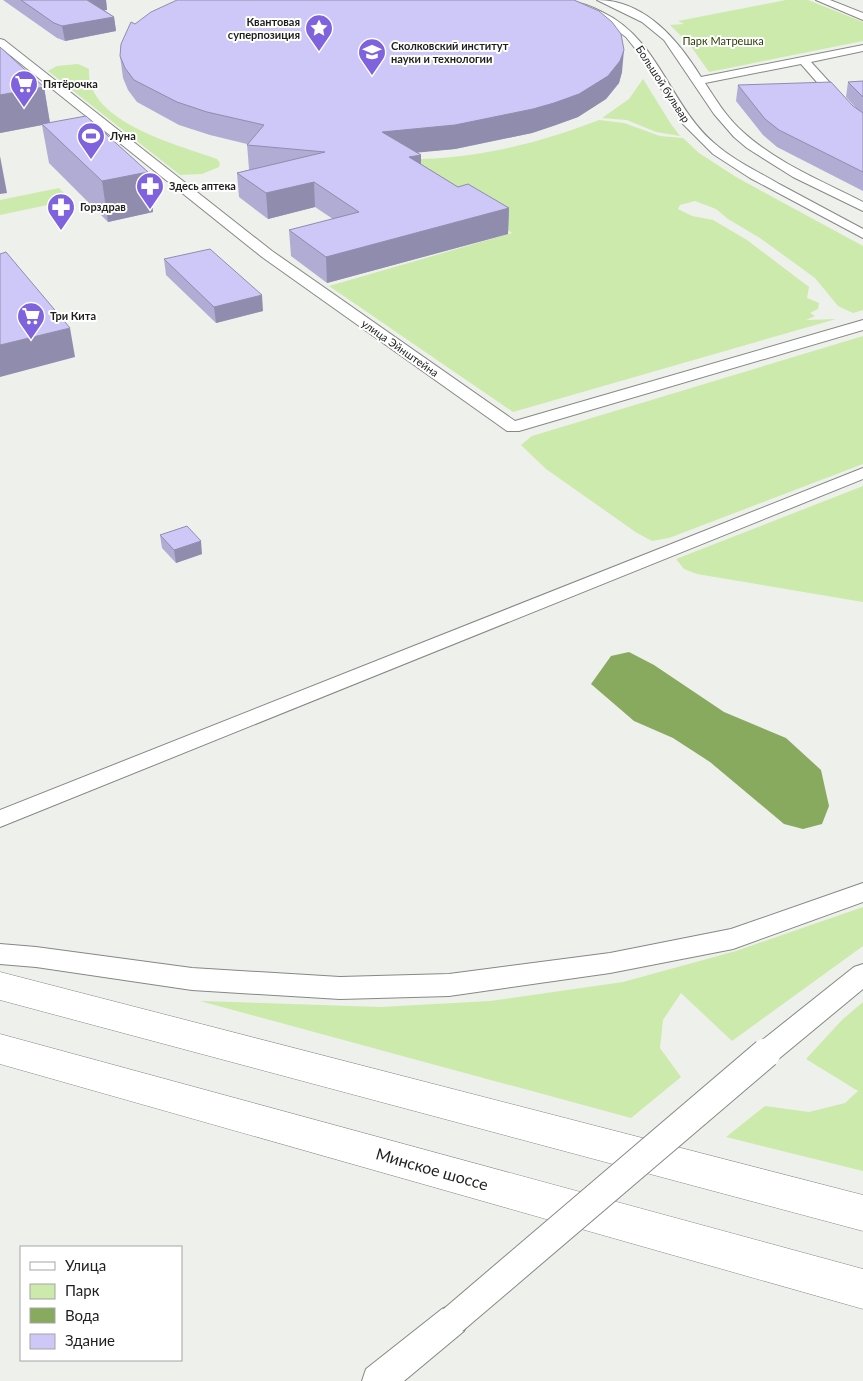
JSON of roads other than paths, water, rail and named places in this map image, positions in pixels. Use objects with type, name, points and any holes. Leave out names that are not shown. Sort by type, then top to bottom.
[{"type":"highway","points":[[0,986],[863,1213]]},
{"type":"highway","name":"Минское шоссе","points":[[0,1049],[863,1289]]},
{"type":"street","name":"Большой бульвар","points":[[563,0],[604,17],[627,32],[637,43],[679,111],[694,130],[711,146],[764,180],[863,234]]},
{"type":"street","name":"Большой бульвар","points":[[602,0],[636,15],[667,37],[726,121],[755,148],[772,159],[863,207]]},
{"type":"street","points":[[821,0],[863,17]]},
{"type":"street","name":"улица Эйнштейна","points":[[0,42],[267,254],[513,428],[863,325]]},
{"type":"street","points":[[698,81],[863,48]]},
{"type":"street","points":[[804,60],[863,125]]},
{"type":"street","points":[[0,819],[863,473]]},
{"type":"street","points":[[0,954],[36,957],[192,979],[340,988],[450,984],[610,964],[733,939],[863,892]]},
{"type":"street","points":[[0,946],[36,957]]},
{"type":"street","points":[[378,1381],[863,974]]},
{"type":"water","points":[[629,652],[654,665],[724,712],[786,738],[821,770],[829,806],[822,824],[803,829],[784,824],[710,762],[673,738],[634,721],[591,684],[611,656]]},
{"type":"place","name":"Квантовая суперпозиция","points":[[319,52]]},
{"type":"place","name":"Сколковский институт науки и технологии","points":[[372,76]]},
{"type":"place","name":"Пятёрочка","points":[[24,108]]},
{"type":"place","name":"Луна","points":[[91,160]]},
{"type":"place","name":"Здесь аптека","points":[[150,210]]},
{"type":"place","name":"Горздрав","points":[[61,231]]},
{"type":"place","name":"Три Кита","points":[[31,340]]},
{"type":"park label","name":"Парк Матрешка","points":[[723,41]]}]
